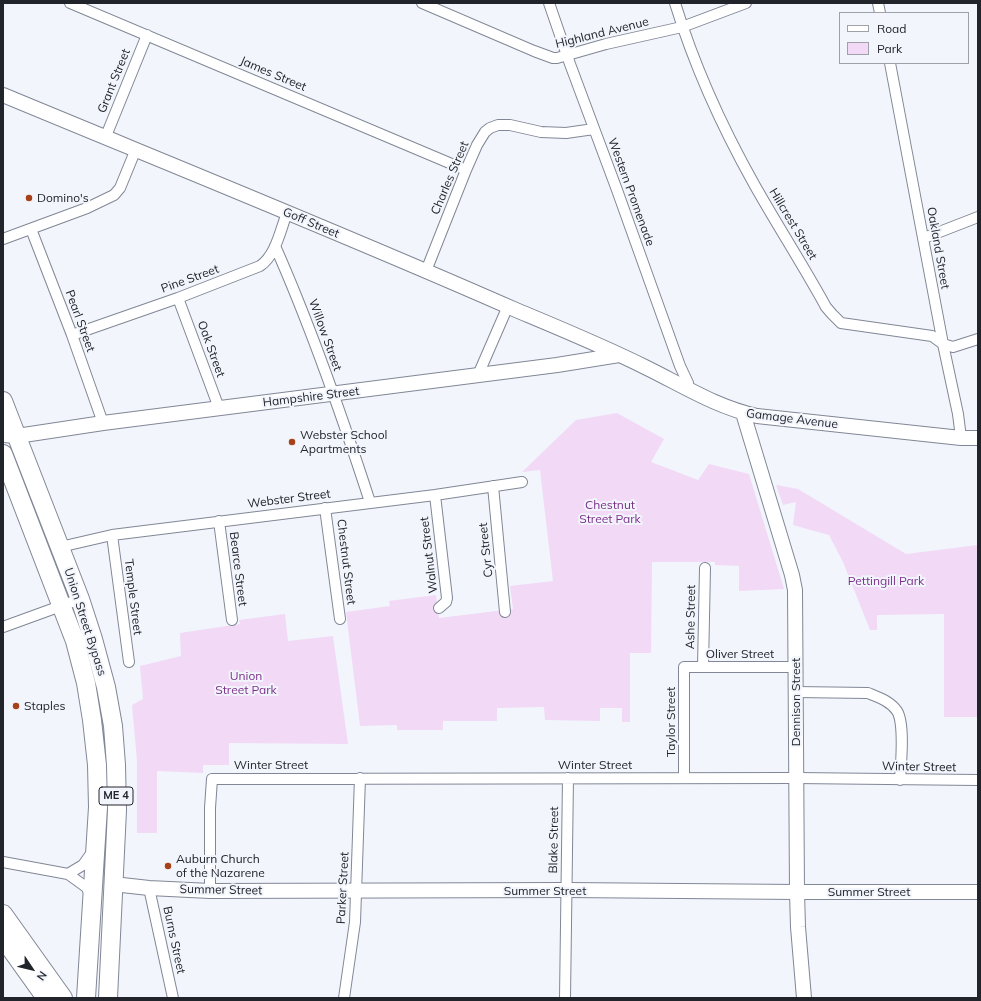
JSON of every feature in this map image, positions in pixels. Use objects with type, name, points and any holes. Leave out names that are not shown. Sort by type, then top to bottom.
[{"type":"highway","name":"Union Street Bypass","points":[[3,401],[10,436],[60,547],[80,599],[106,687],[113,726],[117,810],[108,998]]},
{"type":"highway","name":"Union Street Bypass","points":[[3,454],[75,641],[86,683],[92,720],[97,765],[98,808],[86,998]]},
{"type":"highway","points":[[3,914],[63,998]]},
{"type":"highway","points":[[3,938],[46,998]]},
{"type":"street","name":"James Street","points":[[70,3],[466,170]]},
{"type":"street","name":"Highland Avenue","points":[[422,3],[553,58],[606,44],[682,27],[746,3]]},
{"type":"street","name":"Western Promenade","points":[[549,3],[680,366],[688,383],[689,390]]},
{"type":"street","name":"Hillcrest Street","points":[[675,3],[682,27],[719,114],[754,183],[832,314],[841,323],[932,336],[943,344],[953,347],[978,339]]},
{"type":"street","name":"Grant Street","points":[[106,136],[147,35]]},
{"type":"street","name":"Oakland Street","points":[[890,64],[943,344],[958,414],[961,438]]},
{"type":"street","name":"Goff Street","points":[[3,95],[106,136],[426,271],[619,355]]},
{"type":"street","name":"Charles Street","points":[[426,271],[466,170],[482,137],[490,128],[510,125],[541,132],[566,133],[594,129]]},
{"type":"street","points":[[3,239],[87,208],[114,195],[120,188],[136,149]]},
{"type":"street","name":"Pine Street","points":[[72,334],[178,298],[260,266],[269,258],[287,213]]},
{"type":"street","points":[[924,238],[978,217]]},
{"type":"street","name":"Pearl Street","points":[[31,229],[72,334],[103,423]]},
{"type":"street","name":"Willow Street","points":[[275,246],[295,291],[351,444],[370,502]]},
{"type":"street","name":"Oak Street","points":[[178,298],[219,408]]},
{"type":"street","points":[[478,375],[508,306]]},
{"type":"street","name":"Gamage Avenue","points":[[619,355],[689,390],[728,408],[743,413],[757,416],[961,438],[978,438]]},
{"type":"street","name":"Hampshire Street","points":[[10,436],[557,365],[619,355]]},
{"type":"street","name":"Dennison Street","points":[[743,413],[792,575],[795,590],[797,892],[798,928],[804,998]]},
{"type":"street","name":"Webster Street","points":[[60,547],[112,535],[435,495],[522,482]]},
{"type":"street","name":"Cyr Street","points":[[493,486],[506,612]]},
{"type":"street","name":"Walnut Street","points":[[435,495],[447,598],[446,602],[439,608]]},
{"type":"street","name":"Chestnut Street","points":[[325,508],[340,619]]},
{"type":"street","name":"Bearce Street","points":[[219,521],[232,620]]},
{"type":"street","name":"Temple Street","points":[[112,535],[129,662]]},
{"type":"street","name":"Ashe Street","points":[[703,667],[704,568]]},
{"type":"street","points":[[3,627],[80,599]]},
{"type":"street","name":"Oliver Street","points":[[684,667],[796,667]]},
{"type":"street","name":"Taylor Street","points":[[684,667],[684,778]]},
{"type":"street","points":[[796,692],[868,693],[878,696],[891,704],[897,711],[902,729],[900,780]]},
{"type":"street","name":"Parker Street","points":[[344,998],[355,922],[360,778]]},
{"type":"street","name":"Blake Street","points":[[565,998],[568,778]]},
{"type":"street","name":"Winter Street","points":[[210,891],[210,808],[212,779],[796,778],[978,780]]},
{"type":"street","points":[[68,874],[83,864],[95,848]]},
{"type":"street","points":[[3,862],[68,874],[86,888],[93,899]]},
{"type":"street","name":"Summer Street","points":[[113,884],[149,888],[210,891],[356,892],[566,890],[978,892]]},
{"type":"street","name":"Burns Street","points":[[149,888],[173,998]]},
{"type":"green space","name":"Chestnut Street Park","points":[[617,413],[664,439],[651,462],[698,480],[709,464],[749,474],[784,589],[739,591],[739,566],[715,565],[715,562],[652,562],[651,653],[630,653],[630,722],[622,722],[622,708],[600,708],[600,721],[545,720],[544,707],[497,708],[497,721],[443,721],[443,730],[397,730],[397,725],[360,726],[346,612],[390,606],[389,601],[436,595],[439,618],[513,609],[510,586],[553,581],[540,470],[522,472],[576,420]]},
{"type":"green space","name":"Pettingill Park","points":[[776,485],[798,489],[906,554],[978,545],[978,717],[944,717],[944,614],[877,615],[877,630],[870,630],[843,562],[829,535],[793,525],[796,502],[783,505]]},
{"type":"green space","name":"Union Street Park","points":[[285,614],[288,641],[333,636],[348,744],[229,743],[229,765],[203,765],[203,773],[157,771],[157,833],[137,833],[137,761],[132,705],[143,699],[140,666],[181,656],[180,633],[240,624],[239,620]]},
{"type":"place","name":"Domino's","points":[[29,198]]},
{"type":"place","name":"Webster School Apartments","points":[[292,442]]},
{"type":"place","name":"Staples","points":[[16,706]]},
{"type":"place","name":"Auburn Church of the Nazarene","points":[[168,866]]}]
